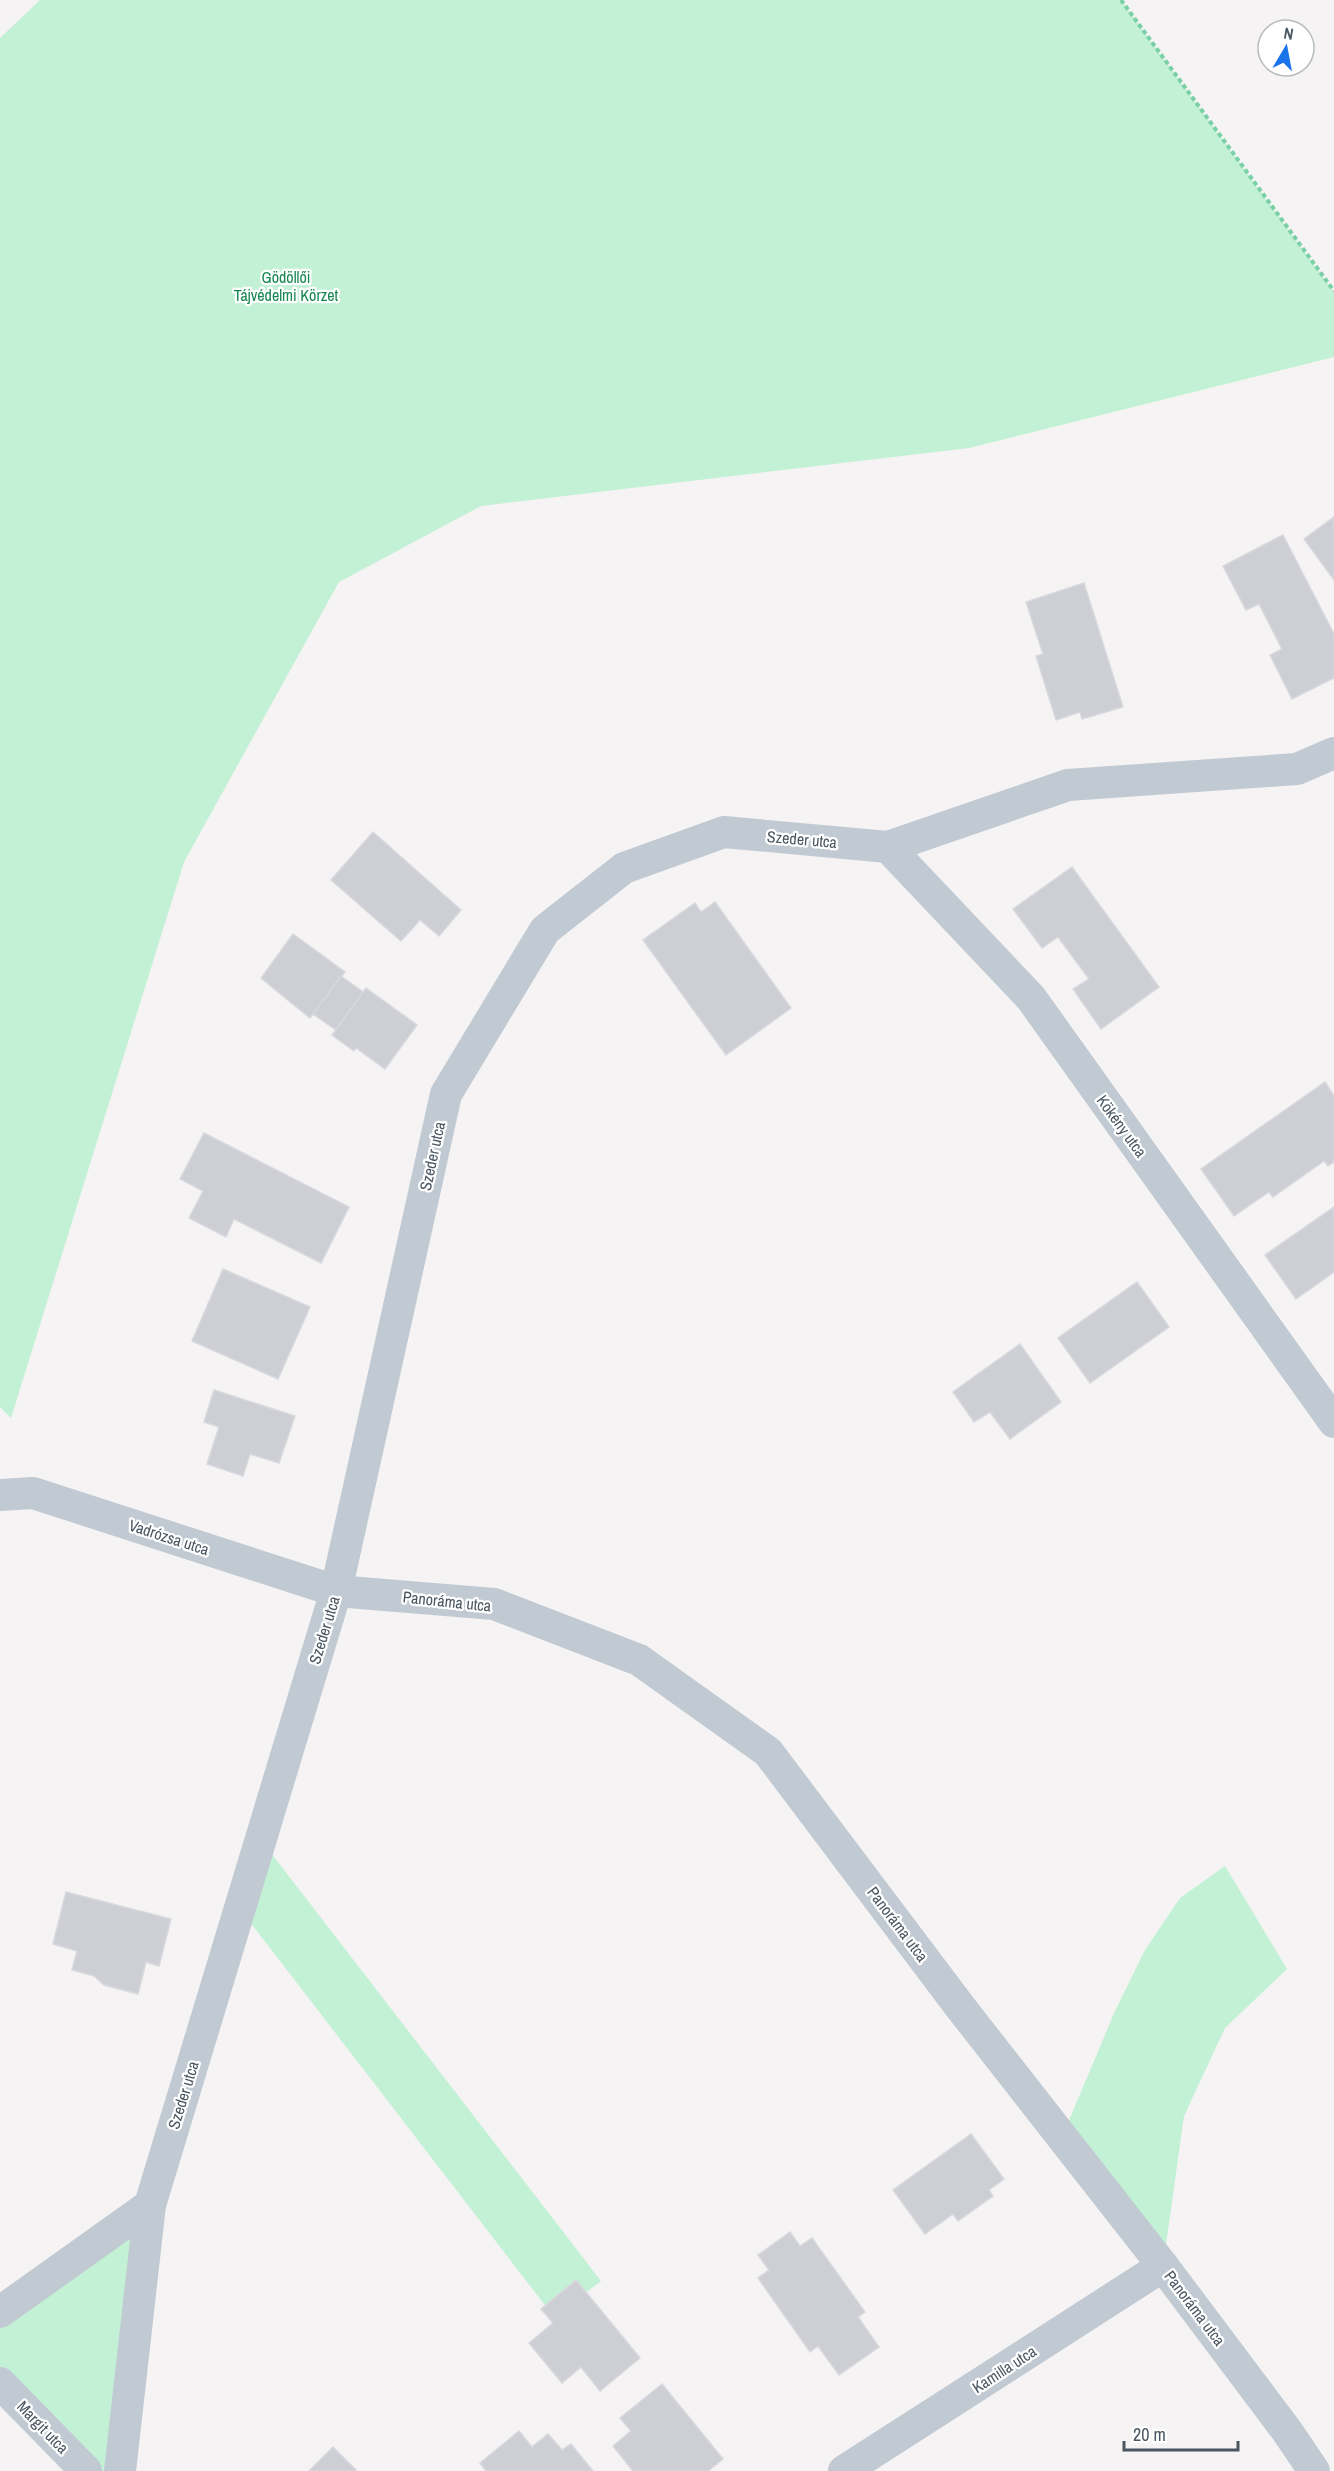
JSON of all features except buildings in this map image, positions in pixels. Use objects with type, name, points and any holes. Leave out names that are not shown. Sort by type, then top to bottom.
[{"type":"street","name":"Szeder utca","points":[[120,2471],[150,2205],[336,1591],[446,1094],[545,930],[624,868],[724,832],[888,847],[1068,785],[1297,770],[1334,753]]},
{"type":"street","name":"Kökény utca","points":[[888,847],[1031,998],[1334,1422]]},
{"type":"street","name":"Vadrózsa utca","points":[[0,1495],[33,1493],[336,1591]]},
{"type":"street","name":"Panoráma utca","points":[[336,1591],[494,1604],[639,1660],[768,1752],[961,2008],[1163,2266],[1287,2430],[1314,2471]]},
{"type":"street","points":[[0,2312],[150,2205]]},
{"type":"street","name":"Kamilla utca","points":[[844,2471],[1163,2266]]},
{"type":"street","name":"Margit utca","points":[[0,2383],[86,2471]]},
{"type":"path","points":[[1121,0],[1334,291]]},
{"type":"green space","name":"Gödöllői Tájvédelmi Körzet","points":[[40,0],[1121,0],[1334,292],[1334,357],[969,448],[481,506],[339,582],[184,862],[11,1418],[0,1407],[0,38]]},
{"type":"green space","points":[[261,1840],[601,2281],[554,2317],[240,1909]]},
{"type":"green space","points":[[1225,1866],[1287,1969],[1225,2028],[1184,2116],[1163,2266],[1062,2137],[1115,2011],[1145,1950],[1180,1898]]},
{"type":"green space","points":[[150,2205],[120,2471],[86,2471],[0,2383],[0,2312]]}]
